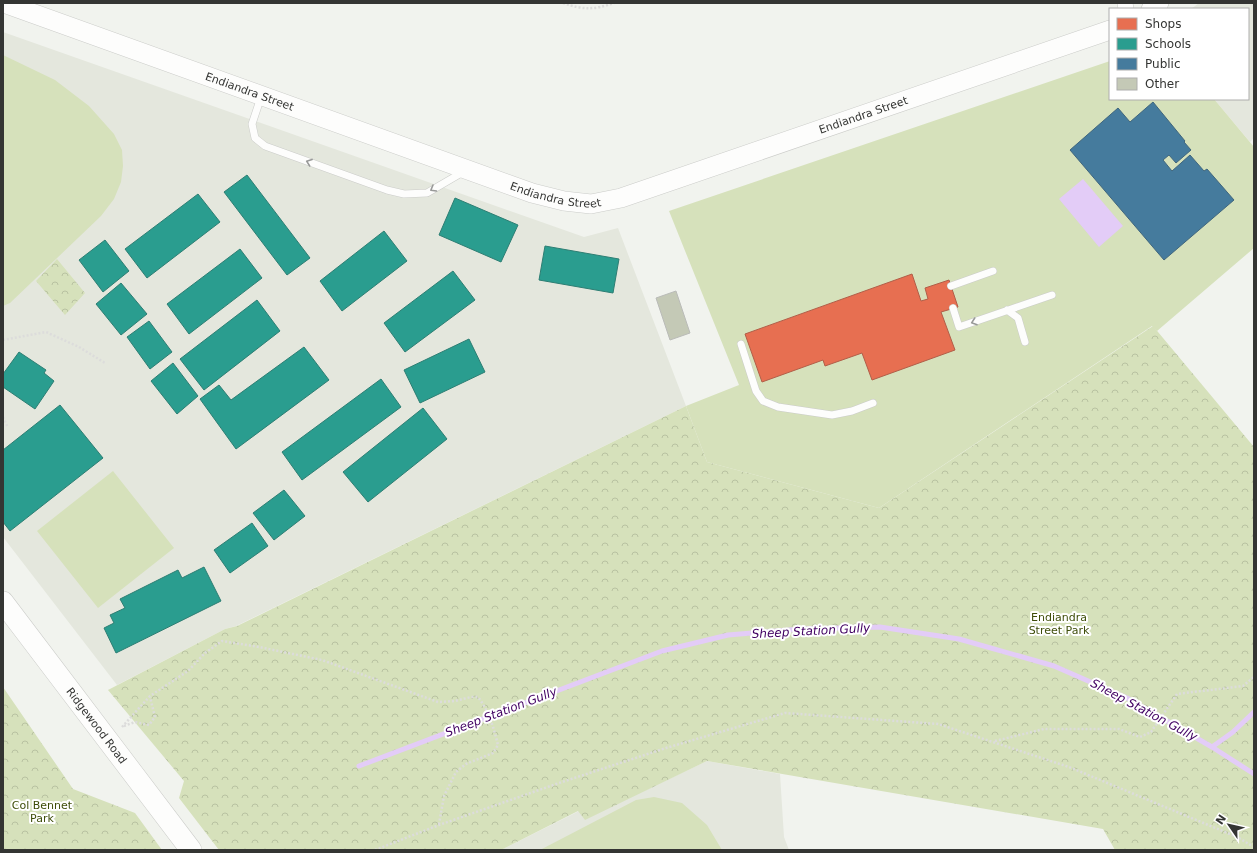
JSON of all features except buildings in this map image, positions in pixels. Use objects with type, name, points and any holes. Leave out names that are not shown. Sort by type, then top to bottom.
[{"type":"main road","name":"Ridgewood Road","points":[[3,602],[191,850]]},
{"type":"street","name":"Endiandra Street","points":[[4,3],[33,8],[261,96],[532,193],[564,201],[591,204],[621,198],[1109,30]]},
{"type":"lane","points":[[261,96],[252,124],[255,138],[265,146],[387,190],[404,194],[427,193],[466,169]]},
{"type":"lane","points":[[951,286],[993,271]]},
{"type":"lane","points":[[953,308],[959,327],[1052,295]]},
{"type":"lane","points":[[1007,310],[1018,318],[1025,342]]},
{"type":"lane","points":[[742,344],[756,391],[763,401],[778,407],[832,415],[852,411],[873,403]]},
{"type":"path","points":[[563,3],[579,8],[599,8],[614,3]]},
{"type":"path","points":[[3,340],[46,332],[79,347],[105,363]]},
{"type":"path","points":[[3,417],[8,428]]},
{"type":"path","points":[[150,696],[155,717],[149,725],[135,722],[122,727],[150,696],[188,671],[205,653],[222,641],[322,660],[438,702],[478,697],[483,703],[494,727],[498,745],[493,753],[466,764],[456,772],[444,796],[438,825]]},
{"type":"path","points":[[993,742],[1044,730],[1119,729],[1140,737],[1151,732],[1177,694],[1243,686],[1254,677]]},
{"type":"path","points":[[375,850],[438,825],[559,783],[785,713],[938,724],[1069,766],[1237,837],[1254,847]]},
{"type":"shaded area","points":[[1199,3],[1254,3],[1254,138],[1250,142],[1215,100],[1249,100],[1249,8],[1192,8]]},
{"type":"shaded area","points":[[3,32],[584,237],[618,228],[686,406],[236,626],[225,629],[117,685],[3,537]]},
{"type":"shaded area","points":[[1083,179],[1123,226],[1099,247],[1059,199]]},
{"type":"shaded area","points":[[707,761],[780,774],[784,837],[789,850],[501,850],[579,811],[585,819]]},
{"type":"green space","points":[[3,55],[55,80],[89,106],[114,134],[122,150],[123,166],[121,182],[114,199],[101,216],[10,303],[3,306]]},
{"type":"green space","points":[[1109,61],[1109,100],[1215,100],[1254,147],[1254,248],[1157,331],[1152,326],[879,508],[707,462],[686,406],[739,385],[669,211]]},
{"type":"green space","points":[[57,259],[85,293],[65,315],[36,281]]},
{"type":"green space","name":"Endiandra Street Park","points":[[1153,326],[1254,447],[1254,850],[1115,850],[1103,829],[707,761],[585,820],[578,811],[501,850],[219,850],[179,798],[184,781],[108,690],[225,629],[237,626],[686,406],[707,462],[879,508]]},
{"type":"green space","points":[[113,471],[174,548],[98,608],[37,531]]},
{"type":"green space","name":"Col Bennet Park","points":[[3,687],[73,789],[135,813],[162,850],[3,850]]},
{"type":"green space","points":[[654,797],[682,803],[707,825],[722,850],[540,850],[636,800]]},
{"type":"waterway","name":"Sheep Station Gully","points":[[359,766],[662,651],[728,635],[801,629],[880,627],[959,639],[1054,666],[1127,698],[1212,747],[1254,774]]},
{"type":"waterway","points":[[1212,747],[1233,732],[1254,712]]}]
